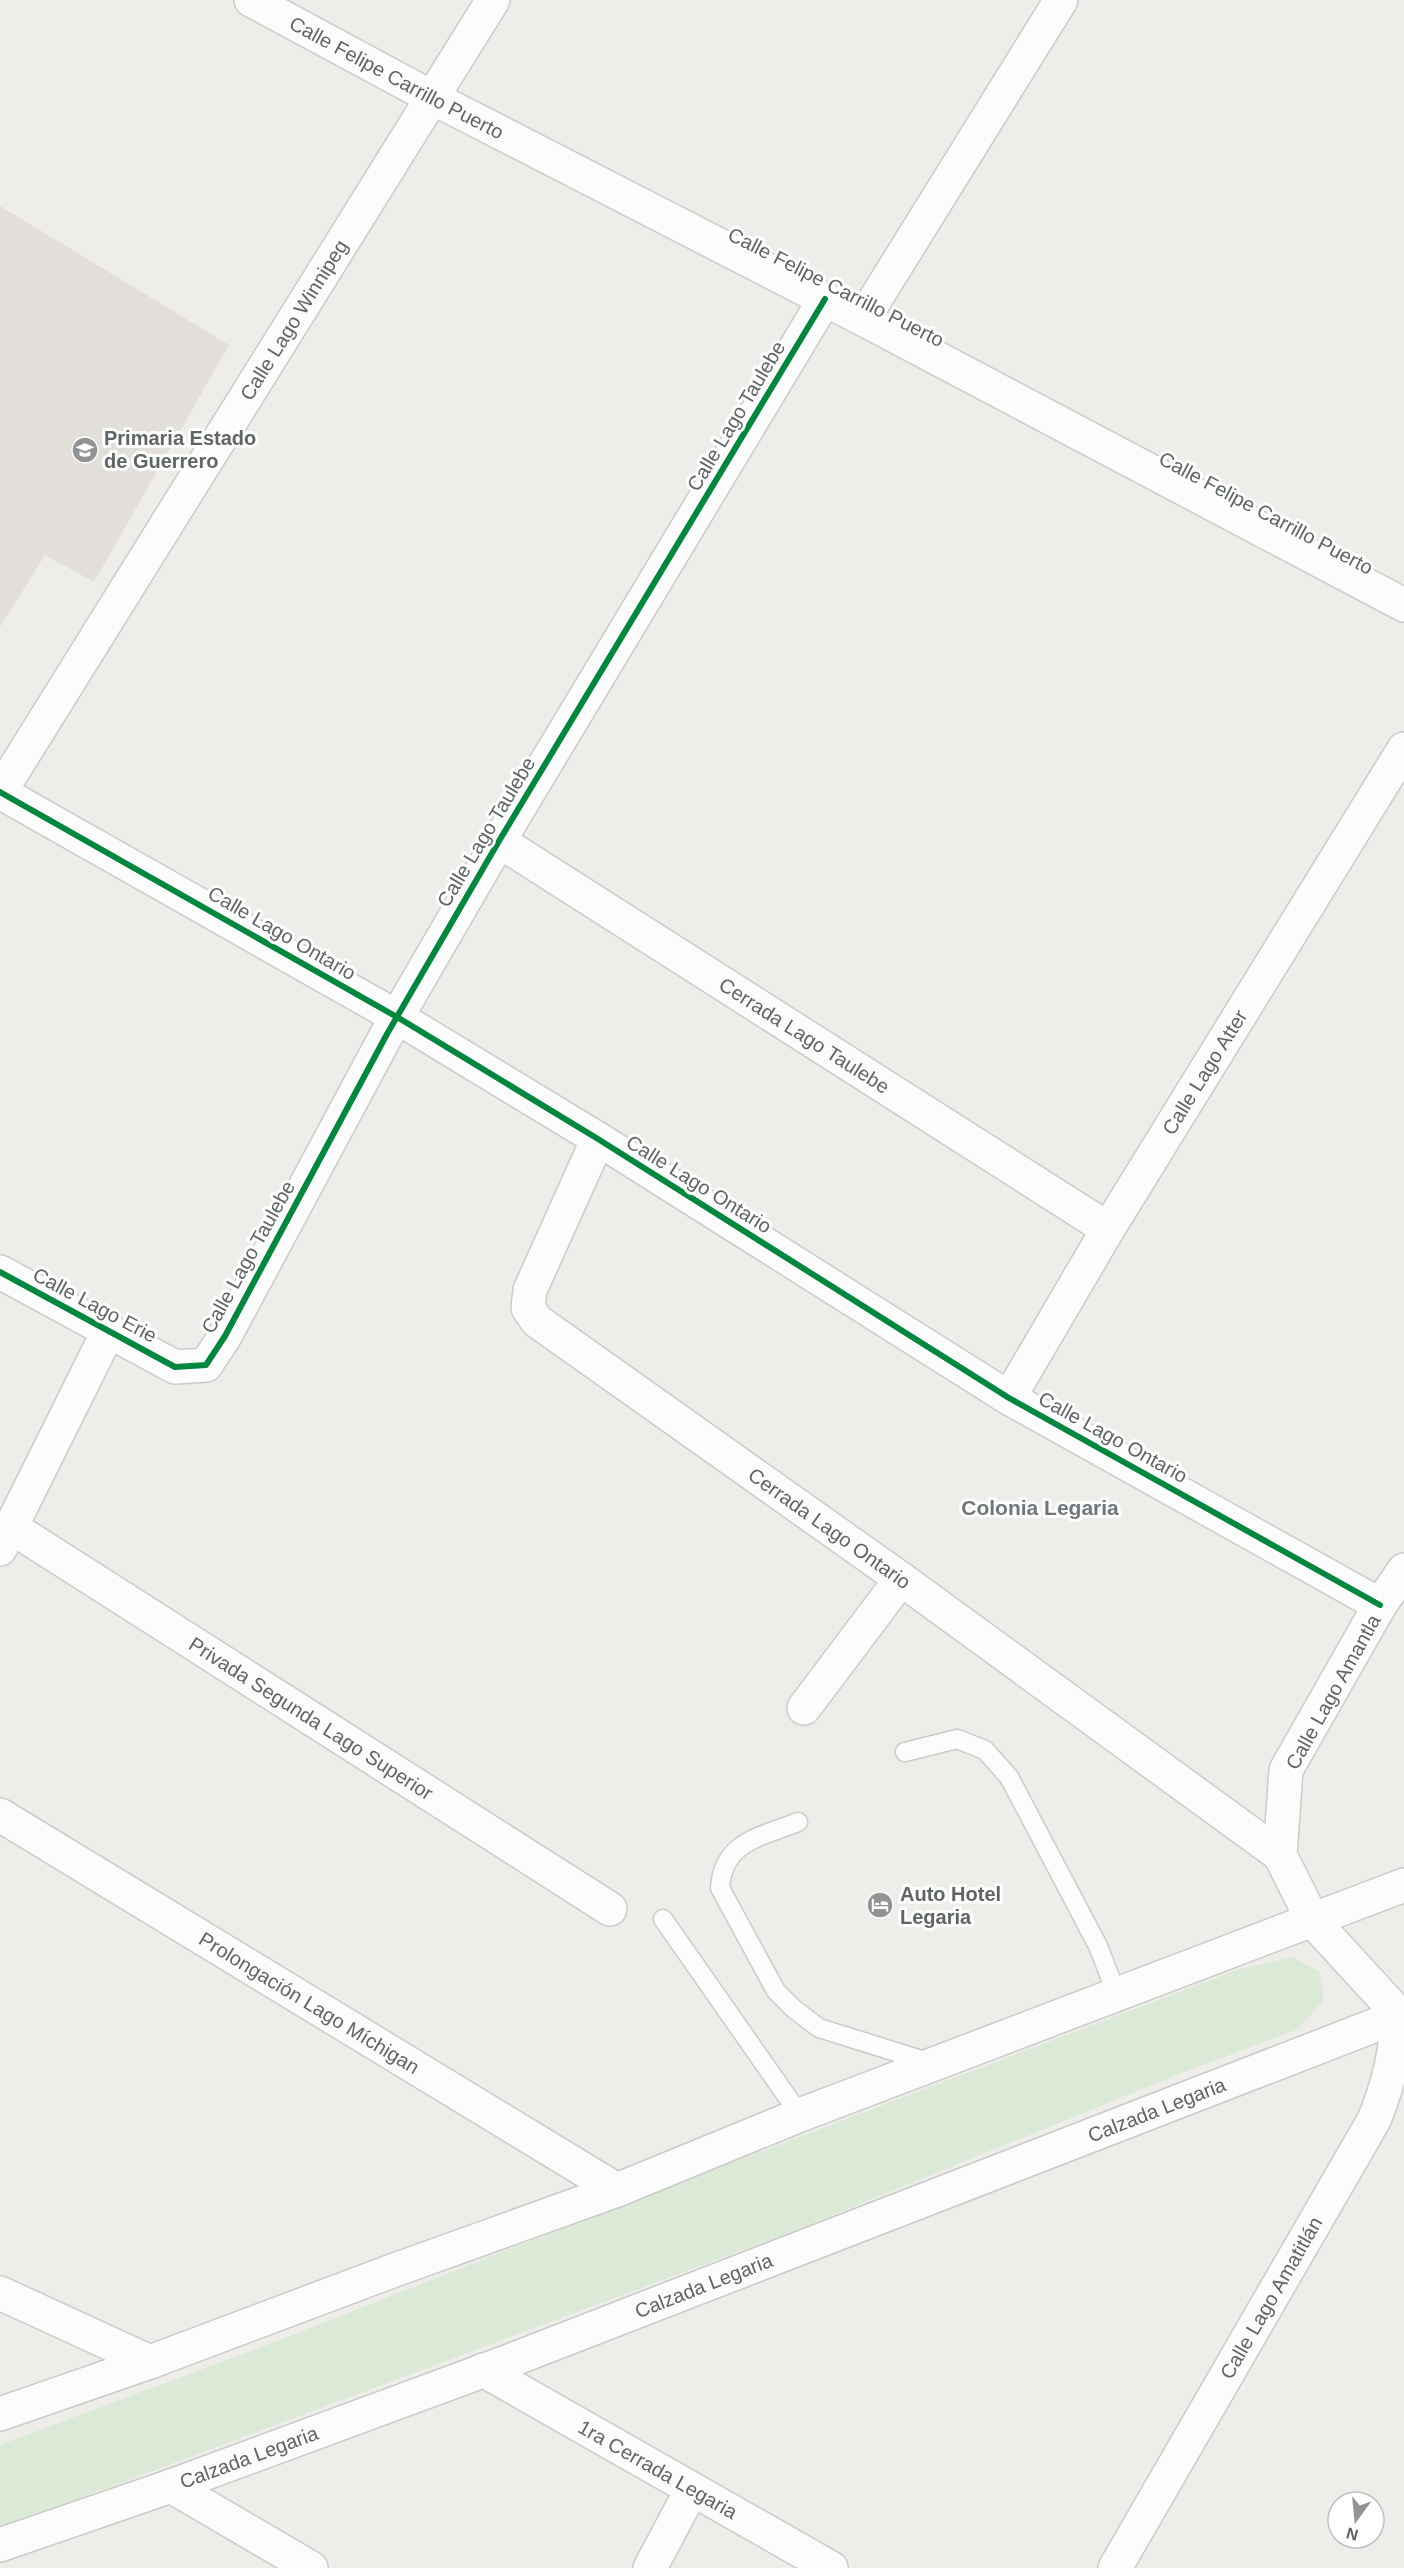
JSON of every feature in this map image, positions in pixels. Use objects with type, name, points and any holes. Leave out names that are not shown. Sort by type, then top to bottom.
[{"type":"street","name":"Calle Felipe Carrillo Puerto","points":[[251,0],[431,97],[825,299],[1404,605]]},
{"type":"street","name":"Calle Lago Winnipeg","points":[[0,792],[493,0]]},
{"type":"street","points":[[863,319],[1061,0]]},
{"type":"street","name":"Calle Lago Taulebe","points":[[175,1367],[206,1365],[225,1336],[397,1017],[499,841],[825,299]]},
{"type":"street","name":"Calle Lago Atter","points":[[1009,1398],[1108,1229],[1404,749]]},
{"type":"street","name":"Calle Lago Ontario","points":[[0,792],[397,1017],[598,1139],[1009,1398],[1380,1605]]},
{"type":"street","name":"Cerrada Lago Taulebe","points":[[499,841],[1108,1229]]},
{"type":"street","name":"Cerrada Lago Ontario","points":[[598,1139],[530,1290],[528,1308],[533,1315],[547,1328],[901,1579],[1280,1856]]},
{"type":"street","name":"Calle Lago Erie","points":[[0,1272],[175,1367]]},
{"type":"street","points":[[6,1538],[108,1332]]},
{"type":"street","name":"Privada Segunda Lago Superior","points":[[6,1538],[610,1909]]},
{"type":"street","name":"Calle Lago Amantla","points":[[1280,1856],[1286,1770],[1380,1605],[1404,1570]]},
{"type":"street","points":[[804,1708],[901,1579]]},
{"type":"street","name":"Prolongación Lago Míchigan","points":[[0,1815],[616,2190]]},
{"type":"street","points":[[1280,1856],[1313,1921],[1402,2017]]},
{"type":"street","points":[[0,2414],[150,2362],[616,2190],[800,2115],[1404,1885]]},
{"type":"street","name":"Calzada Legaria","points":[[0,2544],[171,2486],[483,2370],[1402,2017]]},
{"type":"street","name":"Calle Lago Amatitlán","points":[[1115,2568],[1374,2120],[1387,2089],[1402,2017]]},
{"type":"street","points":[[0,2293],[150,2362]]},
{"type":"street","name":"1ra Cerrada Legaria","points":[[483,2370],[831,2568]]},
{"type":"street","points":[[171,2486],[310,2568]]},
{"type":"street","points":[[650,2568],[692,2489]]},
{"type":"lane","points":[[905,1752],[957,1739],[985,1750],[1009,1777],[1098,1946],[1118,1995]]},
{"type":"lane","points":[[798,1821],[739,1847],[726,1859],[721,1871],[720,1888],[776,1991],[819,2028],[936,2065]]},
{"type":"lane","points":[[663,1919],[800,2115]]},
{"type":"shaded area","name":"Primaria Estado de Guerrero","points":[[0,206],[229,345],[94,582],[45,555],[0,627]]},
{"type":"green space","points":[[1292,1957],[1320,1972],[1324,2000],[1298,2029],[1179,2074],[796,2230],[0,2528],[0,2445],[254,2350],[634,2200],[1237,1970]]},
{"type":"cycle path","points":[[0,1272],[175,1367],[206,1365],[225,1336],[387,1034],[499,841],[825,299]]},
{"type":"cycle path","points":[[0,792],[397,1017],[598,1139],[1009,1398],[1380,1605]]},
{"type":"place","name":"Primaria Estado de Guerrero","points":[[85,450]]},
{"type":"place","name":"Auto Hotel Legaria","points":[[880,1905]]},
{"type":"district","name":"Colonia Legaria","points":[[1040,1508]]}]
